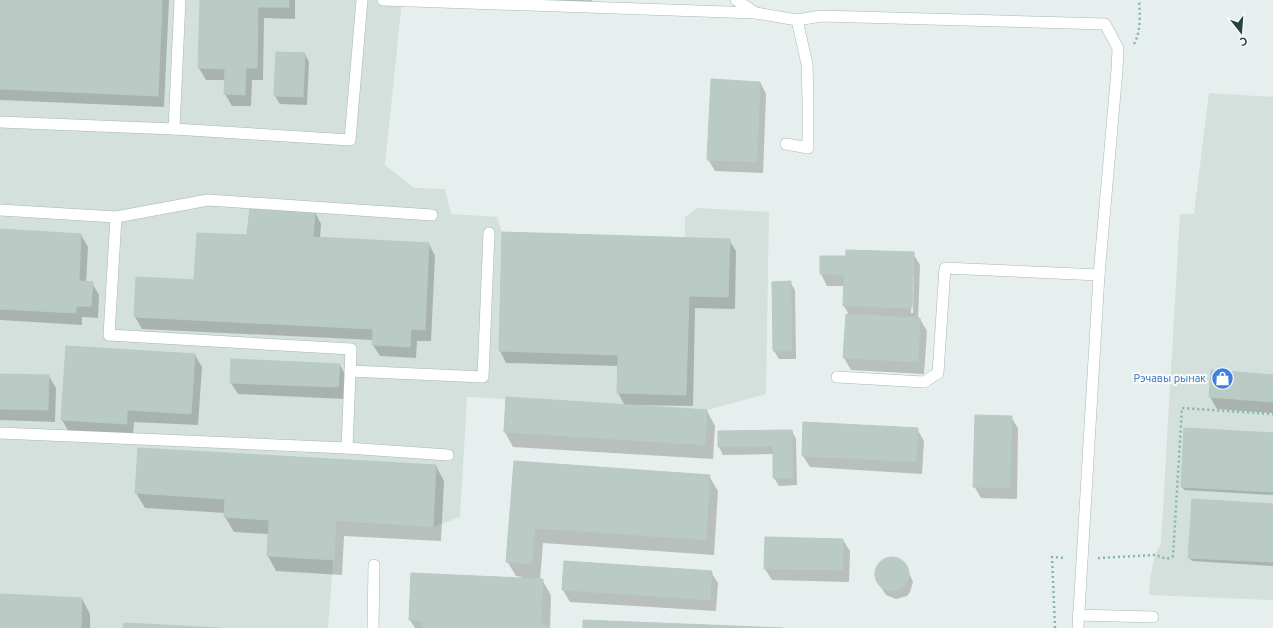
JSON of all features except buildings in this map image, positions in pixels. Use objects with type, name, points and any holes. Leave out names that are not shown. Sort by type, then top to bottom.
[{"type":"lane","points":[[174,129],[180,0]]},
{"type":"lane","points":[[0,122],[174,129],[350,140],[362,0]]},
{"type":"lane","points":[[383,0],[756,13],[797,20],[821,16],[1105,24],[1118,48],[1118,63],[1099,275],[1078,628]]},
{"type":"lane","points":[[736,0],[756,13]]},
{"type":"lane","points":[[786,144],[808,148],[807,64],[797,20]]},
{"type":"lane","points":[[0,210],[116,217],[208,200],[432,215]]},
{"type":"lane","points":[[116,217],[109,335],[351,349],[346,448]]},
{"type":"lane","points":[[350,370],[483,378],[489,233]]},
{"type":"lane","points":[[837,376],[924,382],[938,373],[945,268],[1099,275]]},
{"type":"lane","points":[[0,433],[346,448],[448,454]]},
{"type":"lane","points":[[373,628],[374,565]]},
{"type":"lane","points":[[1078,615],[1153,617]]},
{"type":"path","points":[[1133,45],[1137,39],[1140,14],[1139,0]]},
{"type":"path","points":[[1055,628],[1052,557],[1082,559],[1155,555],[1167,559],[1173,556],[1182,408],[1273,414]]},
{"type":"shaded area","points":[[0,0],[402,0],[385,165],[414,188],[445,189],[451,214],[497,217],[502,232],[685,238],[685,217],[697,208],[769,212],[766,394],[707,410],[467,397],[460,517],[433,527],[336,522],[328,628],[0,628]]},
{"type":"shaded area","name":"Рэчавы рынак","points":[[1209,93],[1273,97],[1273,600],[1149,595],[1150,579],[1155,555],[1161,543],[1180,214],[1194,214]]},
{"type":"place","name":"Рэчавы рынак","points":[[1222,378]]}]
